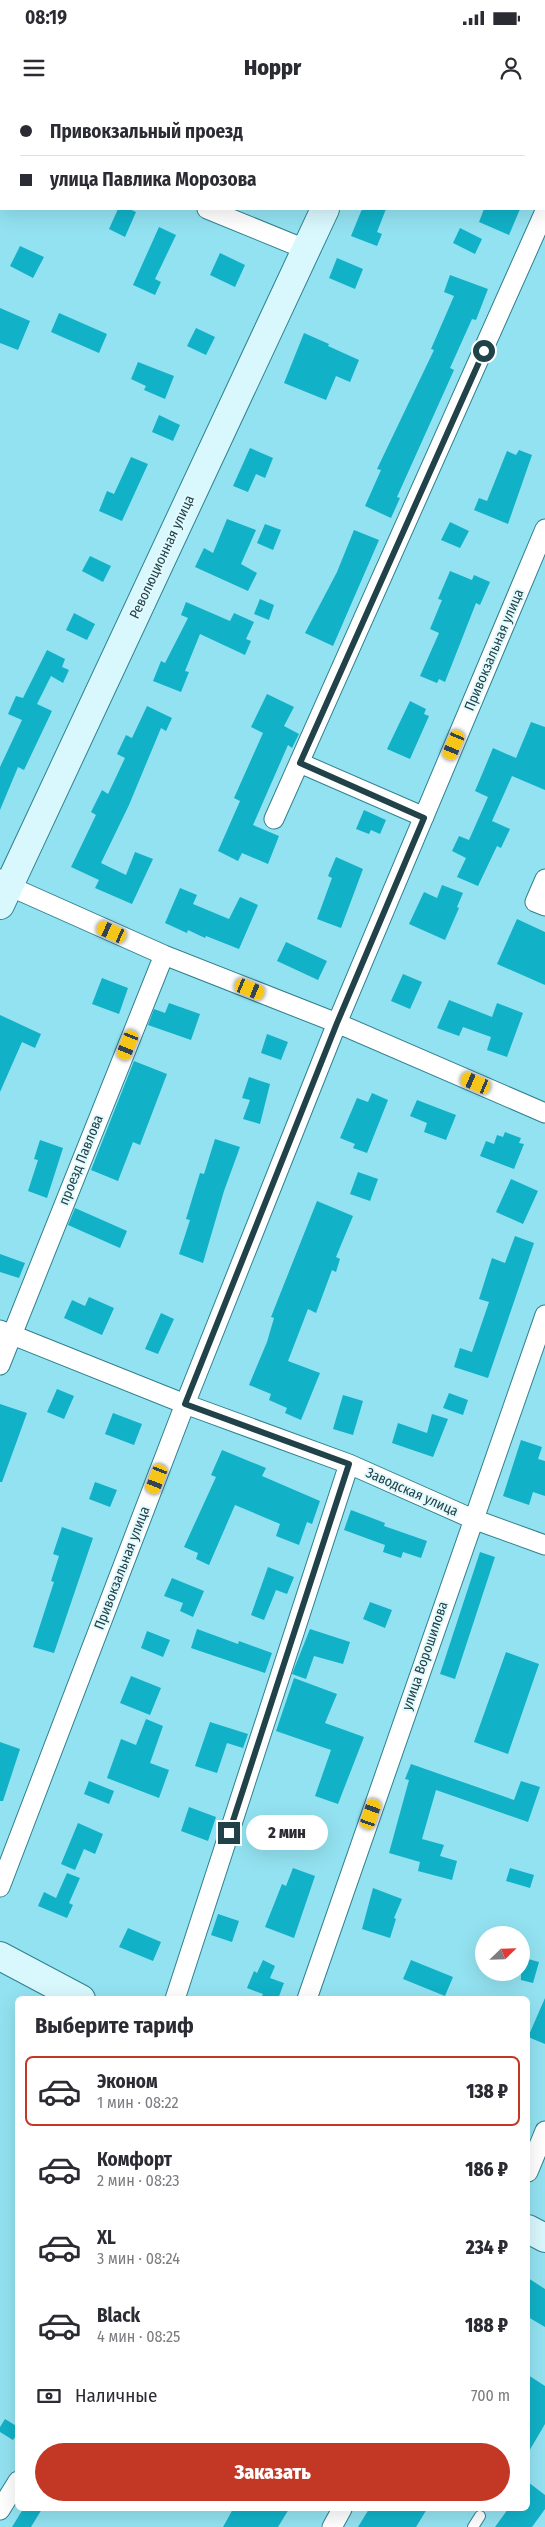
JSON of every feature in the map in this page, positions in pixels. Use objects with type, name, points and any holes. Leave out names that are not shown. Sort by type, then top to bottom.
[{"type":"street","points":[[209,210],[305,249]]},
{"type":"street","name":"Революционная улица","points":[[3,890],[324,210]]},
{"type":"street","points":[[274,819],[545,212]]},
{"type":"street","name":"Привокзальная улица","points":[[0,1887],[185,1404],[337,1023],[545,529]]},
{"type":"street","points":[[300,763],[424,818]]},
{"type":"street","points":[[545,878],[535,902],[545,906]]},
{"type":"street","points":[[3,890],[337,1023],[545,1113]]},
{"type":"street","name":"проезд Павлова","points":[[0,1365],[5,1332],[164,955]]},
{"type":"street","name":"улица Ворошилова","points":[[308,1996],[545,1315]]},
{"type":"street","name":"Заводская улица","points":[[5,1332],[185,1404],[349,1464],[473,1518],[545,1545]]},
{"type":"street","points":[[176,1996],[349,1464]]},
{"type":"street","points":[[0,1956],[75,1996]]},
{"type":"street","points":[[530,2167],[545,2131]]},
{"type":"street","points":[[530,2230],[545,2238]]},
{"type":"street","points":[[0,2510],[15,2487]]},
{"type":"street","points":[[332,2527],[341,2511]]},
{"type":"lane","points":[[474,2527],[480,2516]]},
{"type":"building","points":[[118,210],[136,212],[125,237],[109,229]]},
{"type":"building","points":[[362,210],[386,210],[377,232],[382,234],[377,246],[351,236]]},
{"type":"building","points":[[484,210],[520,210],[509,235],[479,222]]},
{"type":"building","points":[[159,227],[176,235],[155,279],[161,282],[155,295],[133,285]]},
{"type":"building","points":[[460,228],[482,239],[475,254],[453,243]]},
{"type":"building","points":[[20,246],[44,257],[33,278],[10,266]]},
{"type":"building","points":[[220,253],[245,265],[235,287],[210,275]]},
{"type":"building","points":[[337,258],[363,269],[355,289],[329,278]]},
{"type":"building","points":[[450,275],[488,289],[476,320],[472,319],[450,368],[454,370],[397,497],[400,498],[391,518],[365,506],[381,470],[377,469],[434,350],[431,349],[454,296],[444,292]]},
{"type":"building","points":[[0,308],[30,321],[18,350],[0,343]]},
{"type":"building","points":[[59,313],[107,334],[99,353],[51,332]]},
{"type":"building","points":[[196,328],[215,337],[206,355],[187,346]]},
{"type":"building","points":[[304,333],[359,360],[350,382],[336,376],[326,400],[284,383]]},
{"type":"building","points":[[138,362],[174,376],[165,399],[144,390],[146,386],[131,379]]},
{"type":"building","points":[[159,415],[180,425],[173,441],[152,432]]},
{"type":"building","points":[[250,448],[273,458],[265,478],[256,474],[248,492],[233,486]]},
{"type":"building","points":[[519,450],[532,455],[508,524],[474,510],[479,498],[487,501],[507,451],[516,455]]},
{"type":"building","points":[[131,457],[148,464],[122,521],[99,511],[107,491],[114,494]]},
{"type":"building","points":[[227,519],[256,530],[241,564],[257,573],[248,591],[195,567],[204,548],[213,553]]},
{"type":"building","points":[[450,522],[469,531],[460,548],[441,540]]},
{"type":"building","points":[[265,524],[281,530],[273,550],[257,543]]},
{"type":"building","points":[[354,530],[379,540],[333,646],[305,633],[337,572]]},
{"type":"building","points":[[90,556],[111,566],[103,582],[82,571]]},
{"type":"building","points":[[450,571],[472,580],[474,575],[490,582],[480,605],[476,603],[445,682],[439,679],[437,683],[420,676],[439,633],[430,629],[442,600],[438,599]]},
{"type":"building","points":[[260,599],[274,605],[269,620],[254,614]]},
{"type":"building","points":[[186,602],[230,621],[234,613],[254,622],[246,639],[251,641],[245,655],[200,634],[185,671],[189,672],[181,692],[153,681],[161,661],[165,663],[188,618],[181,615]]},
{"type":"building","points":[[74,613],[95,624],[87,640],[66,630]]},
{"type":"building","points":[[47,650],[65,659],[62,667],[69,670],[63,683],[51,676],[37,704],[52,711],[24,770],[18,767],[0,810],[0,767],[22,720],[8,714],[16,696],[23,698]]},
{"type":"building","points":[[267,694],[294,707],[284,726],[299,734],[292,748],[288,745],[253,825],[279,836],[268,864],[242,853],[238,861],[218,851],[240,801],[234,798],[263,733],[251,727]]},
{"type":"building","points":[[410,701],[426,709],[424,714],[429,716],[410,759],[387,749]]},
{"type":"building","points":[[147,706],[172,718],[166,731],[161,728],[129,805],[101,863],[126,875],[135,852],[153,859],[132,904],[95,888],[99,880],[71,867],[96,815],[91,812],[102,790],[108,794],[125,758],[117,754],[126,735],[132,738]]},
{"type":"building","points":[[531,722],[545,727],[545,790],[512,776],[492,821],[510,829],[501,848],[497,846],[478,886],[457,877],[466,858],[452,851],[459,836],[469,840],[488,797],[475,791],[493,748],[516,758]]},
{"type":"building","points":[[364,810],[386,820],[380,834],[371,830],[369,834],[356,829]]},
{"type":"building","points":[[336,857],[363,869],[341,928],[317,919],[332,878],[328,876]]},
{"type":"building","points":[[442,885],[463,893],[457,907],[459,908],[445,940],[409,924],[424,892],[437,898]]},
{"type":"building","points":[[180,888],[197,895],[193,904],[229,919],[240,897],[258,905],[239,949],[206,936],[205,938],[188,930],[187,933],[165,923]]},
{"type":"building","points":[[517,919],[545,932],[545,985],[497,964]]},
{"type":"building","points":[[286,942],[327,961],[318,980],[277,961]]},
{"type":"building","points":[[403,974],[422,982],[410,1009],[391,1001]]},
{"type":"building","points":[[102,978],[128,988],[119,1014],[92,1004]]},
{"type":"building","points":[[449,1000],[492,1017],[497,1003],[523,1013],[507,1057],[487,1050],[491,1037],[463,1027],[459,1036],[437,1028]]},
{"type":"building","points":[[169,1003],[200,1014],[191,1040],[148,1025],[154,1009],[165,1013]]},
{"type":"building","points":[[0,1015],[41,1034],[35,1048],[22,1042],[0,1092]]},
{"type":"building","points":[[267,1034],[288,1042],[281,1060],[261,1053]]},
{"type":"building","points":[[134,1061],[167,1074],[140,1145],[133,1142],[118,1181],[91,1170]]},
{"type":"building","points":[[249,1077],[270,1084],[260,1124],[243,1119],[250,1100],[242,1098]]},
{"type":"building","points":[[372,1093],[388,1100],[367,1153],[353,1148],[355,1144],[340,1138],[357,1098],[368,1102]]},
{"type":"building","points":[[417,1100],[456,1115],[446,1140],[424,1132],[427,1123],[410,1116]]},
{"type":"building","points":[[505,1132],[521,1138],[519,1143],[524,1144],[514,1169],[480,1156],[486,1141],[494,1144],[497,1135],[503,1137]]},
{"type":"building","points":[[215,1139],[240,1147],[224,1191],[203,1263],[179,1254],[190,1220],[186,1219],[200,1173],[204,1174]]},
{"type":"building","points":[[40,1140],[63,1148],[47,1198],[28,1191],[38,1160],[34,1159]]},
{"type":"building","points":[[358,1172],[378,1179],[370,1201],[350,1194]]},
{"type":"building","points":[[511,1179],[538,1191],[523,1224],[496,1212]]},
{"type":"building","points":[[317,1201],[353,1216],[336,1257],[340,1259],[336,1272],[332,1270],[316,1313],[308,1309],[288,1361],[320,1373],[301,1420],[285,1413],[287,1408],[269,1400],[271,1394],[249,1385],[267,1342],[274,1318],[271,1317]]},
{"type":"building","points":[[75,1208],[127,1231],[120,1248],[68,1225]]},
{"type":"building","points":[[515,1236],[534,1243],[488,1378],[454,1367],[460,1348],[472,1352],[489,1302],[479,1299],[492,1258],[505,1263]]},
{"type":"building","points":[[0,1254],[25,1263],[19,1278],[0,1272]]},
{"type":"building","points":[[89,1297],[114,1308],[102,1335],[64,1318],[72,1300],[85,1306]]},
{"type":"building","points":[[161,1313],[174,1319],[158,1354],[145,1349]]},
{"type":"building","points":[[57,1389],[74,1396],[64,1419],[47,1412]]},
{"type":"building","points":[[449,1393],[468,1400],[463,1415],[443,1408]]},
{"type":"building","points":[[343,1395],[363,1401],[353,1435],[333,1429]]},
{"type":"building","points":[[0,1404],[27,1413],[2,1482],[0,1482]]},
{"type":"building","points":[[113,1413],[142,1424],[134,1445],[105,1434]]},
{"type":"building","points":[[432,1414],[448,1419],[433,1457],[392,1443],[398,1423],[427,1433]]},
{"type":"building","points":[[521,1440],[542,1447],[538,1459],[545,1461],[545,1496],[533,1492],[529,1505],[503,1496]]},
{"type":"building","points":[[222,1450],[266,1468],[262,1476],[320,1501],[312,1524],[307,1522],[299,1545],[276,1536],[280,1524],[235,1505],[209,1565],[196,1559],[198,1553],[184,1547],[216,1477],[211,1475]]},
{"type":"building","points":[[95,1482],[117,1490],[110,1507],[89,1499]]},
{"type":"building","points":[[351,1510],[385,1523],[384,1526],[427,1541],[421,1558],[403,1552],[401,1558],[383,1552],[385,1545],[344,1530]]},
{"type":"building","points":[[62,1527],[93,1538],[54,1653],[33,1647],[54,1582],[51,1581],[59,1556],[53,1554]]},
{"type":"building","points":[[480,1552],[495,1557],[455,1679],[440,1674]]},
{"type":"building","points":[[268,1567],[294,1577],[287,1594],[276,1590],[264,1620],[251,1615]]},
{"type":"building","points":[[172,1578],[204,1591],[193,1617],[180,1611],[183,1603],[164,1596]]},
{"type":"building","points":[[370,1602],[392,1610],[385,1628],[363,1619]]},
{"type":"building","points":[[197,1629],[238,1644],[239,1641],[272,1653],[265,1673],[191,1648]]},
{"type":"building","points":[[310,1629],[350,1642],[343,1664],[314,1656],[306,1679],[292,1674]]},
{"type":"building","points":[[147,1631],[170,1640],[163,1657],[141,1648]]},
{"type":"building","points":[[506,1652],[539,1664],[508,1754],[474,1742]]},
{"type":"building","points":[[131,1676],[161,1688],[150,1715],[120,1703]]},
{"type":"building","points":[[294,1678],[337,1694],[325,1723],[364,1737],[338,1804],[315,1796],[331,1750],[276,1731]]},
{"type":"building","points":[[146,1719],[163,1726],[150,1763],[169,1770],[159,1798],[107,1778],[121,1739],[136,1745]]},
{"type":"building","points":[[210,1722],[248,1734],[243,1748],[227,1743],[217,1773],[195,1766]]},
{"type":"building","points":[[0,1742],[20,1749],[3,1801],[0,1801]]},
{"type":"building","points":[[411,1764],[514,1800],[521,1781],[540,1787],[528,1822],[436,1790],[422,1839],[444,1845],[440,1856],[457,1861],[452,1880],[418,1871],[420,1862],[389,1853],[409,1780],[405,1779]]},
{"type":"building","points":[[89,1781],[114,1791],[109,1804],[84,1794]]},
{"type":"building","points":[[189,1807],[216,1817],[208,1841],[181,1831]]},
{"type":"building","points":[[78,1823],[103,1834],[95,1854],[84,1849],[75,1870],[61,1864]]},
{"type":"building","points":[[293,1868],[315,1876],[294,1938],[265,1927],[282,1884],[286,1886]]},
{"type":"building","points":[[510,1868],[534,1875],[530,1888],[506,1881]]},
{"type":"building","points":[[67,1873],[80,1878],[69,1903],[73,1905],[67,1918],[38,1906],[44,1892],[56,1898]]},
{"type":"building","points":[[373,1888],[402,1899],[394,1918],[396,1919],[390,1938],[362,1929]]},
{"type":"building","points":[[218,1914],[239,1921],[232,1942],[211,1935]]},
{"type":"building","points":[[128,1928],[161,1942],[153,1961],[119,1947]]},
{"type":"building","points":[[263,1960],[275,1966],[270,1978],[284,1983],[279,1996],[262,1996],[263,1994],[247,1988],[254,1971],[257,1973]]},
{"type":"building","points":[[411,1960],[453,1977],[445,1996],[403,1979]]},
{"type":"building","points":[[530,1960],[539,1962],[533,1983],[525,1981],[530,1981]]},
{"type":"building","points":[[545,1998],[545,2044],[530,2038],[530,2032]]},
{"type":"building","points":[[530,2279],[545,2289],[545,2327],[530,2318]]},
{"type":"building","points":[[530,2376],[545,2386],[545,2424],[530,2450]]},
{"type":"building","points":[[5,2419],[15,2425],[15,2437],[13,2440],[0,2432],[0,2427]]},
{"type":"building","points":[[530,2484],[545,2495],[545,2509],[532,2527],[495,2527],[507,2511],[530,2511]]},
{"type":"building","points":[[22,2511],[41,2511],[31,2527],[12,2527]]},
{"type":"building","points":[[232,2511],[288,2511],[278,2527],[223,2527]]},
{"type":"building","points":[[368,2511],[426,2511],[416,2527],[358,2527]]},
{"type":"route","points":[[229,1833],[349,1464],[185,1404],[337,1023],[424,818],[300,763],[484,351]]}]
